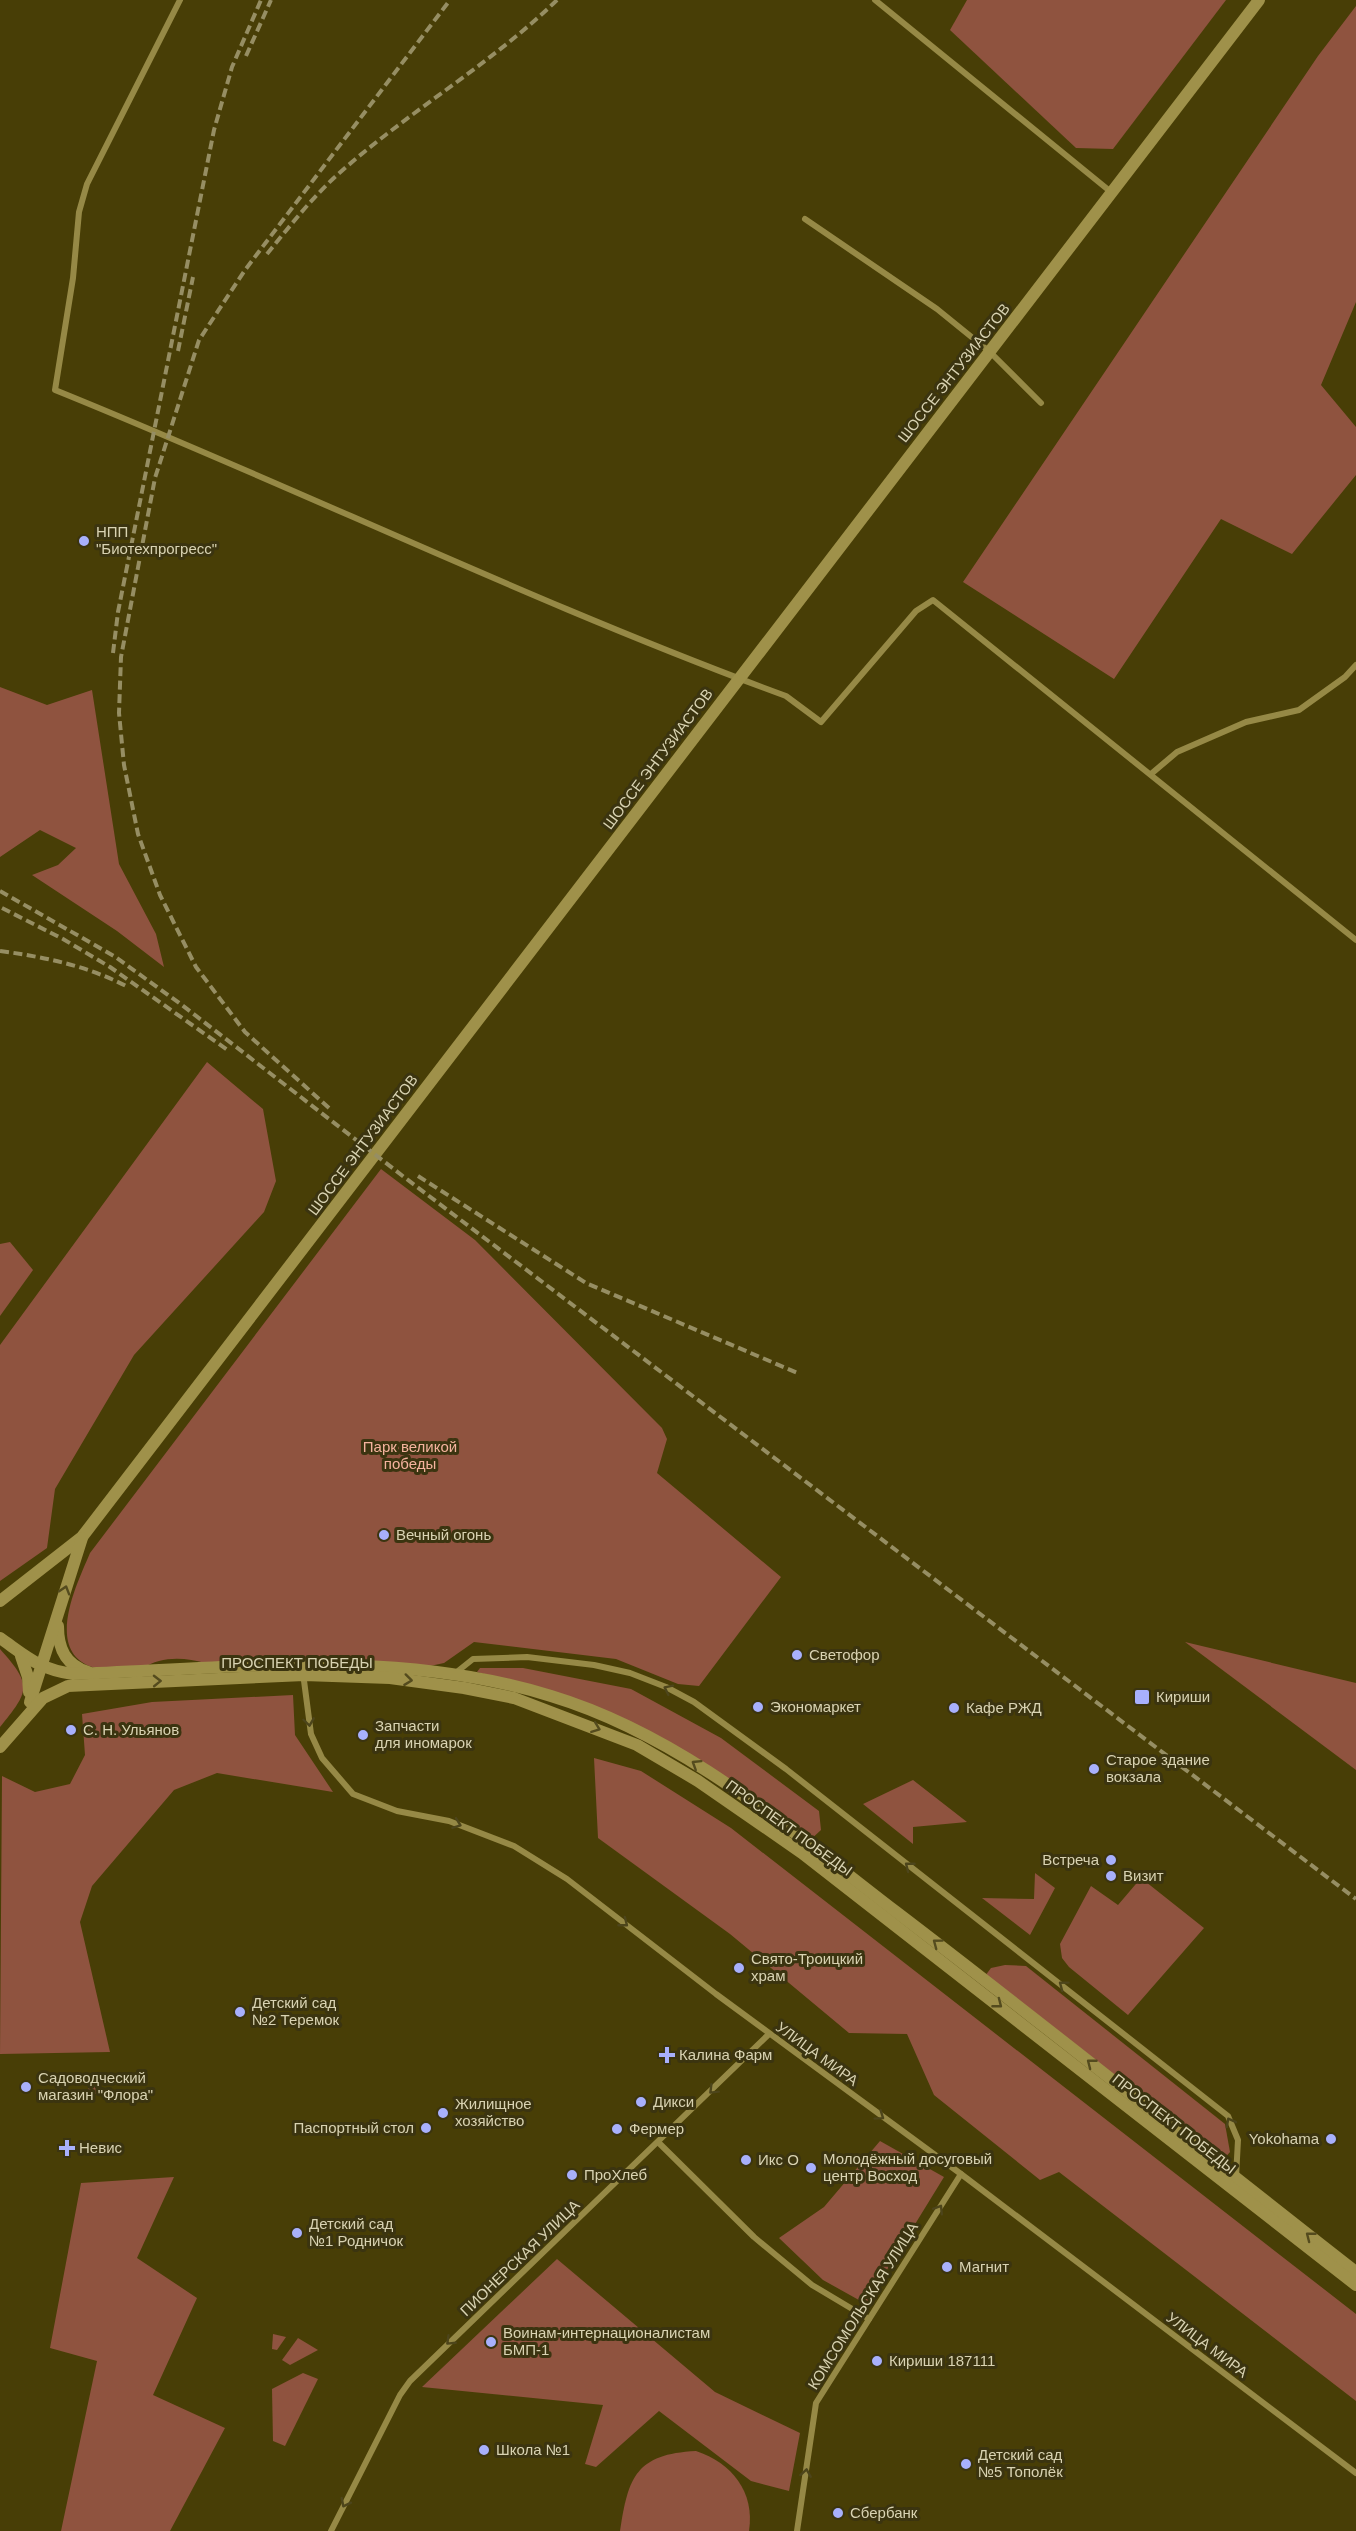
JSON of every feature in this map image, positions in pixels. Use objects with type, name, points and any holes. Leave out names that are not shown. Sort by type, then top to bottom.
[{"type":"main road","name":"ШОССЕ ЭНТУЗИАСТОВ","points":[[82,1537],[1259,0]]},
{"type":"main road","points":[[0,1601],[82,1537]]},
{"type":"main road","points":[[18,1727],[30,1702],[82,1537]]},
{"type":"main road","points":[[58,1615],[58,1639],[61,1652],[70,1663],[92,1678]]},
{"type":"main road","points":[[0,1638],[21,1656],[41,1666],[55,1672],[92,1678]]},
{"type":"main road","points":[[21,1656],[28,1677],[30,1702]]},
{"type":"main road","name":"ПРОСПЕКТ ПОБЕДЫ","points":[[92,1678],[365,1666],[457,1675],[507,1684],[573,1704],[624,1725],[699,1765],[748,1799],[957,1958],[1356,2272]]},
{"type":"main road","name":"ПРОСПЕКТ ПОБЕДЫ","points":[[303,1670],[390,1678],[464,1688],[514,1698],[611,1733],[657,1756],[698,1781],[802,1853],[1356,2285]]},
{"type":"main road","points":[[0,1747],[49,1694],[92,1678]]},
{"type":"street","points":[[180,0],[87,184],[79,212],[73,278],[55,390],[739,679],[786,696],[821,723],[883,646],[916,611],[933,600],[1356,940]]},
{"type":"street","points":[[875,0],[1112,193]]},
{"type":"street","points":[[805,219],[937,309],[990,352],[1041,403]]},
{"type":"street","points":[[1151,774],[1177,752],[1246,722],[1299,710],[1345,677],[1356,664]]},
{"type":"street","points":[[457,1675],[458,1671],[473,1659],[526,1657],[594,1665],[630,1673],[666,1687],[694,1702],[821,1796],[1228,2116],[1238,2140],[1236,2178]]},
{"type":"street","name":"УЛИЦА МИРА","points":[[303,1670],[311,1734],[322,1758],[353,1794],[396,1811],[449,1821],[514,1846],[567,1879],[769,2034],[962,2174],[1356,2473]]},
{"type":"street","name":"ПИОНЕРСКАЯ УЛИЦА","points":[[331,2531],[400,2395],[410,2381],[659,2143],[769,2034]]},
{"type":"street","points":[[659,2143],[754,2237],[812,2285],[869,2319]]},
{"type":"street","name":"КОМСОМОЛЬСКАЯ УЛИЦА","points":[[797,2531],[816,2403],[962,2174]]},
{"type":"green space","points":[[967,0],[1226,0],[1113,149],[1076,148],[950,30]]},
{"type":"green space","points":[[1356,6],[1356,302],[1321,385],[1356,427],[1356,475],[1292,554],[1221,519],[1114,679],[963,582],[1318,56]]},
{"type":"green space","points":[[0,687],[47,705],[92,690],[119,864],[156,934],[164,967],[117,931],[32,875],[58,865],[76,848],[40,830],[0,857]]},
{"type":"green space","points":[[207,1062],[263,1109],[276,1181],[264,1212],[134,1355],[55,1489],[47,1548],[0,1581],[0,1345]]},
{"type":"green space","name":"Парк великой победы","points":[[381,1169],[475,1240],[662,1428],[667,1439],[657,1473],[781,1577],[699,1686],[678,1684],[616,1659],[474,1642],[444,1663],[430,1666],[205,1663],[176,1659],[142,1667],[103,1669],[92,1667],[78,1658],[70,1646],[67,1632],[68,1615],[72,1598],[90,1553]]},
{"type":"green space","points":[[10,1242],[33,1270],[0,1316],[0,1244]]},
{"type":"green space","points":[[1185,1642],[1356,1683],[1356,1770]]},
{"type":"green space","points":[[0,1649],[18,1672],[23,1688],[17,1705],[0,1727]]},
{"type":"green space","points":[[480,1668],[523,1668],[631,1689],[721,1738],[819,1811],[821,1830],[808,1842],[759,1800],[551,1693],[477,1672]]},
{"type":"green space","points":[[293,1695],[295,1735],[333,1792],[217,1773],[174,1790],[92,1886],[80,1922],[110,2052],[0,2054],[2,1776],[35,1792],[70,1784],[85,1755],[82,1714],[152,1702]]},
{"type":"green space","points":[[594,1758],[641,1771],[731,1828],[1356,2314],[1356,2401],[1059,2172],[1040,2180],[934,2095],[907,2034],[849,2033],[730,1934],[598,1838]]},
{"type":"green space","points":[[913,1780],[967,1822],[913,1827],[913,1844],[863,1804]]},
{"type":"green space","points":[[1035,1873],[1055,1888],[1030,1935],[982,1898],[1034,1899]]},
{"type":"green space","points":[[1141,1878],[1204,1928],[1128,2015],[1069,1967],[1062,1958],[1060,1944],[1091,1886],[1118,1905]]},
{"type":"green space","points":[[1005,1965],[1026,1966],[1225,2124],[1230,2152],[1223,2160],[985,1976],[991,1968]]},
{"type":"green space","points":[[99,2074],[102,2093],[89,2095],[87,2075]]},
{"type":"green space","points":[[880,2141],[944,2177],[866,2304],[823,2280],[779,2238],[824,2207]]},
{"type":"green space","points":[[174,2177],[137,2258],[197,2298],[153,2395],[225,2428],[170,2531],[61,2531],[97,2361],[50,2348],[81,2183]]},
{"type":"green space","points":[[557,2259],[715,2392],[800,2433],[789,2491],[751,2481],[659,2411],[596,2467],[585,2464],[603,2405],[422,2387]]},
{"type":"green space","points":[[273,2334],[286,2337],[277,2350],[272,2349]]},
{"type":"green space","points":[[298,2338],[318,2350],[290,2365],[282,2360]]},
{"type":"green space","points":[[303,2373],[318,2379],[285,2446],[273,2441],[272,2389]]},
{"type":"green space","points":[[696,2451],[720,2463],[738,2481],[748,2504],[749,2531],[620,2531],[627,2496],[638,2472],[648,2463],[660,2457]]},
{"type":"railway","points":[[113,653],[118,612],[214,130],[232,67],[261,0]]},
{"type":"railway","points":[[246,56],[271,0]]},
{"type":"railway","points":[[329,1108],[245,1032],[196,967],[160,895],[138,834],[124,765],[119,713],[121,657],[155,478],[199,340],[245,270],[450,0]]},
{"type":"railway","points":[[267,254],[336,176],[391,131],[504,46],[557,0]]},
{"type":"railway","points":[[178,351],[193,277]]},
{"type":"railway","points":[[0,891],[114,956],[182,1005],[404,1177],[1356,1899]]},
{"type":"railway","points":[[2,908],[63,939],[110,967],[229,1051]]},
{"type":"railway","points":[[0,951],[66,963],[97,973],[128,987]]},
{"type":"railway","points":[[418,1176],[586,1283],[800,1374]]},
{"type":"place","name":"НПП \"Биотехпрогресс\"","points":[[84,541]]},
{"type":"place","name":"Вечный огонь","points":[[384,1535]]},
{"type":"place","name":"Светофор","points":[[797,1655]]},
{"type":"place","name":"Кириши","points":[[1142,1697]]},
{"type":"place","name":"Экономаркет","points":[[758,1707]]},
{"type":"place","name":"Кафе РЖД","points":[[954,1708]]},
{"type":"place","name":"С. Н. Ульянов","points":[[71,1730]]},
{"type":"place","name":"Запчасти для иномарок","points":[[363,1735]]},
{"type":"place","name":"Старое здание вокзала","points":[[1094,1769]]},
{"type":"place","name":"Встреча","points":[[1111,1860]]},
{"type":"place","name":"Визит","points":[[1111,1876]]},
{"type":"place","name":"Свято-Троицкий храм","points":[[739,1968]]},
{"type":"place","name":"Детский сад №2 Теремок","points":[[240,2012]]},
{"type":"place","name":"Калина Фарм","points":[[667,2055]]},
{"type":"place","name":"Садоводческий магазин \"Флора\"","points":[[26,2087]]},
{"type":"place","name":"Дикси","points":[[641,2102]]},
{"type":"place","name":"Жилищное хозяйство","points":[[443,2113]]},
{"type":"place","name":"Паспортный стол","points":[[426,2128]]},
{"type":"place","name":"Фермер","points":[[617,2129]]},
{"type":"place","name":"Yokohama","points":[[1331,2139]]},
{"type":"place","name":"Невис","points":[[67,2148]]},
{"type":"place","name":"Икс О","points":[[746,2160]]},
{"type":"place","name":"Молодёжный досуговый центр Восход","points":[[811,2168]]},
{"type":"place","name":"ПроХлеб","points":[[572,2175]]},
{"type":"place","name":"Детский сад №1 Родничок","points":[[297,2233]]},
{"type":"place","name":"Магнит","points":[[947,2267]]},
{"type":"place","name":"Воинам-интернационалистам БМП-1","points":[[491,2342]]},
{"type":"place","name":"Кириши 187111","points":[[877,2361]]},
{"type":"place","name":"Школа №1","points":[[484,2450]]},
{"type":"place","name":"Детский сад №5 Тополёк","points":[[966,2464]]},
{"type":"place","name":"Сбербанк","points":[[838,2513]]}]
